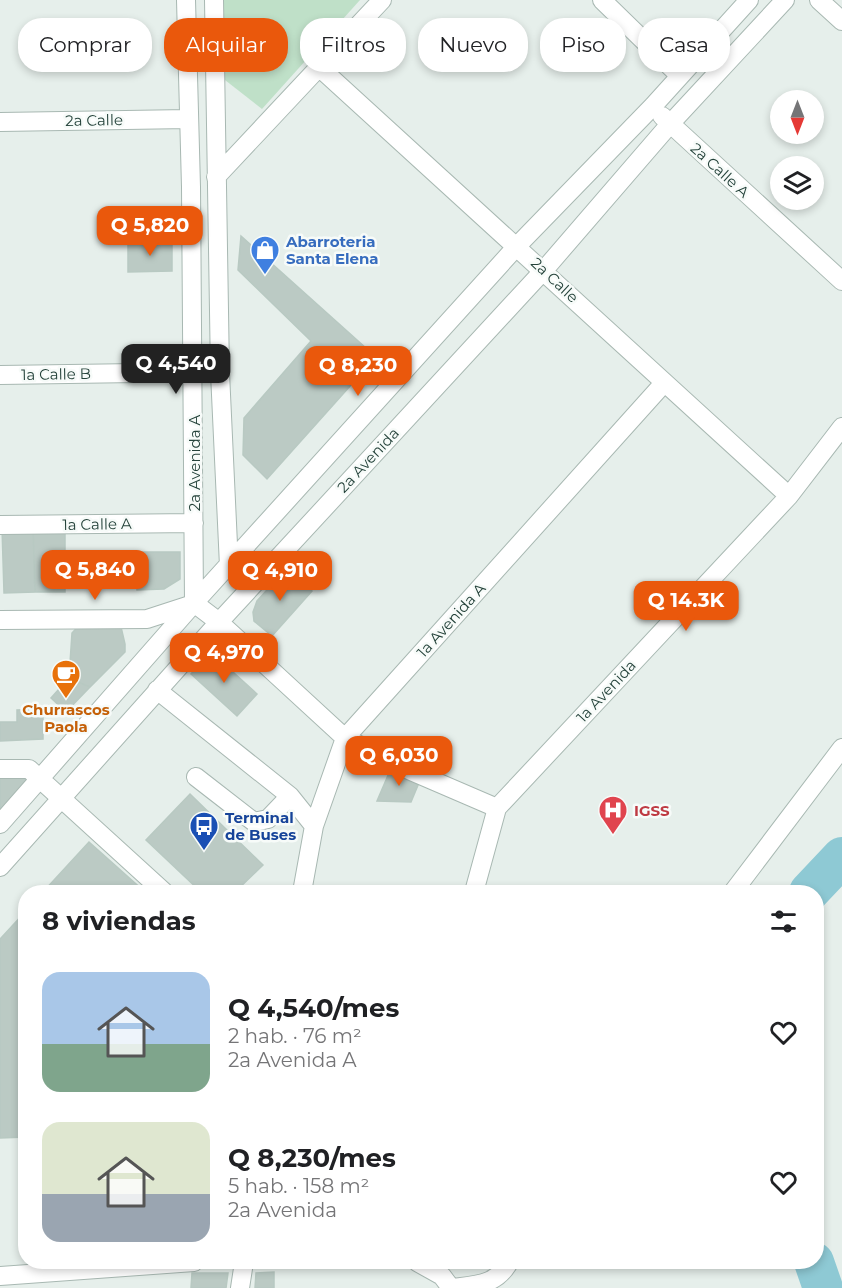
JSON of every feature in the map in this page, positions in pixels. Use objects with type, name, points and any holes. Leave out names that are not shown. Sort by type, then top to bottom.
[{"type":"street","name":"2a Avenida A","points":[[186,0],[194,372],[194,603]]},
{"type":"street","name":"2a Avenida A","points":[[214,0],[220,373],[229,566]]},
{"type":"street","points":[[365,18],[382,0]]},
{"type":"street","points":[[602,0],[680,76]]},
{"type":"street","points":[[0,824],[194,603],[517,246],[653,106],[749,0]]},
{"type":"street","name":"2a Avenida","points":[[0,867],[157,690],[544,270],[670,124],[785,0]]},
{"type":"street","points":[[819,0],[842,21]]},
{"type":"street","points":[[216,177],[314,72]]},
{"type":"street","name":"2a Calle","points":[[325,72],[789,496]]},
{"type":"street","name":"2a Calle A","points":[[653,106],[842,281]]},
{"type":"street","name":"2a Calle","points":[[0,122],[189,119]]},
{"type":"street","name":"1a Calle B","points":[[0,375],[220,373]]},
{"type":"street","name":"1a Avenida A","points":[[303,885],[314,826],[345,738],[664,383]]},
{"type":"street","name":"1a Avenida","points":[[476,885],[497,808],[789,496],[842,427]]},
{"type":"street","name":"1a Calle A","points":[[0,525],[194,523]]},
{"type":"street","points":[[194,603],[219,622],[345,738],[411,771],[497,808]]},
{"type":"street","points":[[0,620],[147,619],[194,603]]},
{"type":"street","points":[[157,690],[290,796],[314,826]]},
{"type":"street","points":[[738,885],[842,748]]},
{"type":"street","points":[[0,769],[29,769],[156,885]]},
{"type":"street","points":[[196,777],[254,822],[268,819],[290,796]]},
{"type":"street","points":[[0,1276],[97,1269]]},
{"type":"street","points":[[240,1288],[243,1269]]},
{"type":"street","points":[[430,1269],[442,1276],[452,1288],[489,1283],[504,1269]]},
{"type":"green space","points":[[216,0],[360,0],[344,18],[300,18],[300,67],[262,109],[216,72],[288,72],[288,18],[216,18]]},
{"type":"building","points":[[241,236],[376,357],[267,479],[243,455],[244,418],[311,341],[238,270]]},
{"type":"building","points":[[172,241],[172,271],[128,272],[128,242]]},
{"type":"building","points":[[65,526],[65,592],[35,592],[33,527]]},
{"type":"building","points":[[33,527],[35,592],[4,593],[2,528]]},
{"type":"building","points":[[135,552],[180,552],[180,579],[164,589],[137,590]]},
{"type":"building","points":[[287,568],[312,591],[272,636],[254,621],[253,612],[257,601]]},
{"type":"building","points":[[84,620],[121,627],[125,644],[125,652],[90,687],[69,678],[72,633]]},
{"type":"building","points":[[211,652],[257,694],[237,716],[191,674]]},
{"type":"building","points":[[69,678],[90,687],[66,712],[51,698]]},
{"type":"building","points":[[43,709],[43,739],[0,741],[0,722],[17,722],[17,710]]},
{"type":"building","points":[[392,766],[421,778],[411,802],[377,801]]},
{"type":"building","points":[[0,776],[24,776],[28,780],[0,812]]},
{"type":"building","name":"Terminal de Buses","points":[[190,794],[263,865],[242,885],[194,885],[146,840]]},
{"type":"building","points":[[89,842],[137,885],[49,885]]},
{"type":"building","points":[[18,920],[18,1137],[0,1138],[0,939]]},
{"type":"building","points":[[274,1272],[274,1288],[255,1288],[256,1273]]},
{"type":"building","points":[[192,1273],[228,1273],[226,1288],[191,1288]]},
{"type":"waterway","points":[[816,885],[842,857]]},
{"type":"waterway","points":[[816,1269],[823,1288]]},
{"type":"place","name":"Abarroteria Santa Elena","points":[[265,276]]},
{"type":"place","name":"Churrascos Paola","points":[[66,700]]},
{"type":"place","name":"IGSS","points":[[613,836]]},
{"type":"place","name":"Terminal de Buses","points":[[204,852]]}]
